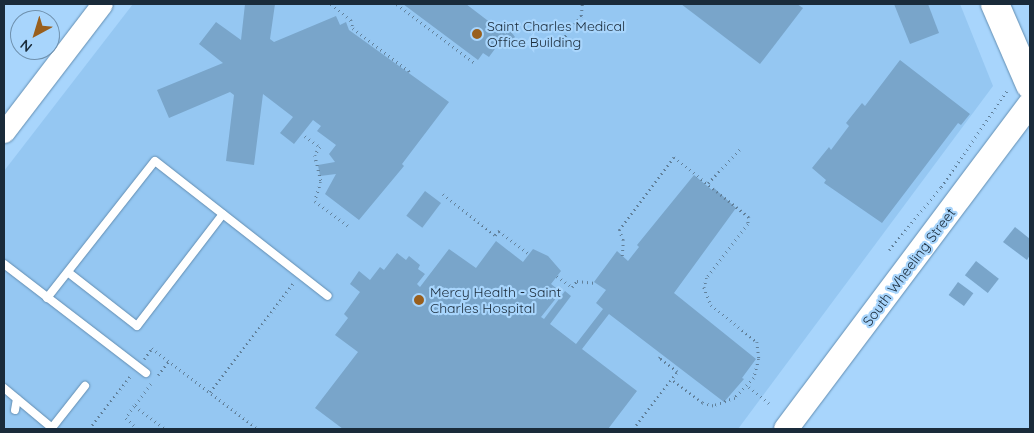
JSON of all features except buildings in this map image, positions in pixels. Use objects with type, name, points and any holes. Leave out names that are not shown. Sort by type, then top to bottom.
[{"type":"highway","points":[[995,4],[1025,73]]},
{"type":"main road","name":"South Wheeling Street","points":[[786,429],[1030,104]]},
{"type":"street","points":[[4,132],[102,4]]},
{"type":"lane","points":[[47,298],[69,273],[155,161],[328,296]]},
{"type":"lane","points":[[69,273],[137,326],[223,214]]},
{"type":"lane","points":[[4,264],[146,373]]},
{"type":"lane","points":[[4,388],[52,428],[85,386]]},
{"type":"lane","points":[[15,410],[17,399]]},
{"type":"path","points":[[331,4],[351,20],[353,28],[409,71],[409,75]]},
{"type":"path","points":[[397,4],[475,63]]},
{"type":"path","points":[[559,44],[581,16],[582,4]]},
{"type":"path","points":[[889,250],[936,193],[1008,91],[1011,74],[1025,73]]},
{"type":"path","points":[[305,136],[320,147],[315,155],[321,182],[315,202],[350,227]]},
{"type":"path","points":[[708,183],[740,149]]},
{"type":"path","points":[[622,256],[623,240],[618,230],[674,157],[749,217],[748,224],[707,278],[704,287],[711,305],[757,342],[758,365],[748,387],[730,402],[713,406],[702,403],[671,380]]},
{"type":"path","points":[[443,194],[495,235],[499,231],[528,254]]},
{"type":"path","points":[[557,276],[572,288],[576,281],[596,283]]},
{"type":"path","points":[[258,429],[210,392],[295,281]]},
{"type":"path","points":[[633,429],[677,372],[659,358],[661,356]]},
{"type":"path","points":[[138,429],[126,418],[169,361]]},
{"type":"path","points":[[748,387],[771,405]]},
{"type":"path","points":[[135,406],[164,429]]},
{"type":"shaded area","name":"Mercy Health - Saint Charles Hospital","points":[[133,4],[960,4],[993,86],[738,429],[4,429],[4,171]]},
{"type":"place","name":"Saint Charles Medical Office Building","points":[[477,34]]},
{"type":"place","name":"Mercy Health - Saint Charles Hospital","points":[[419,300]]}]
